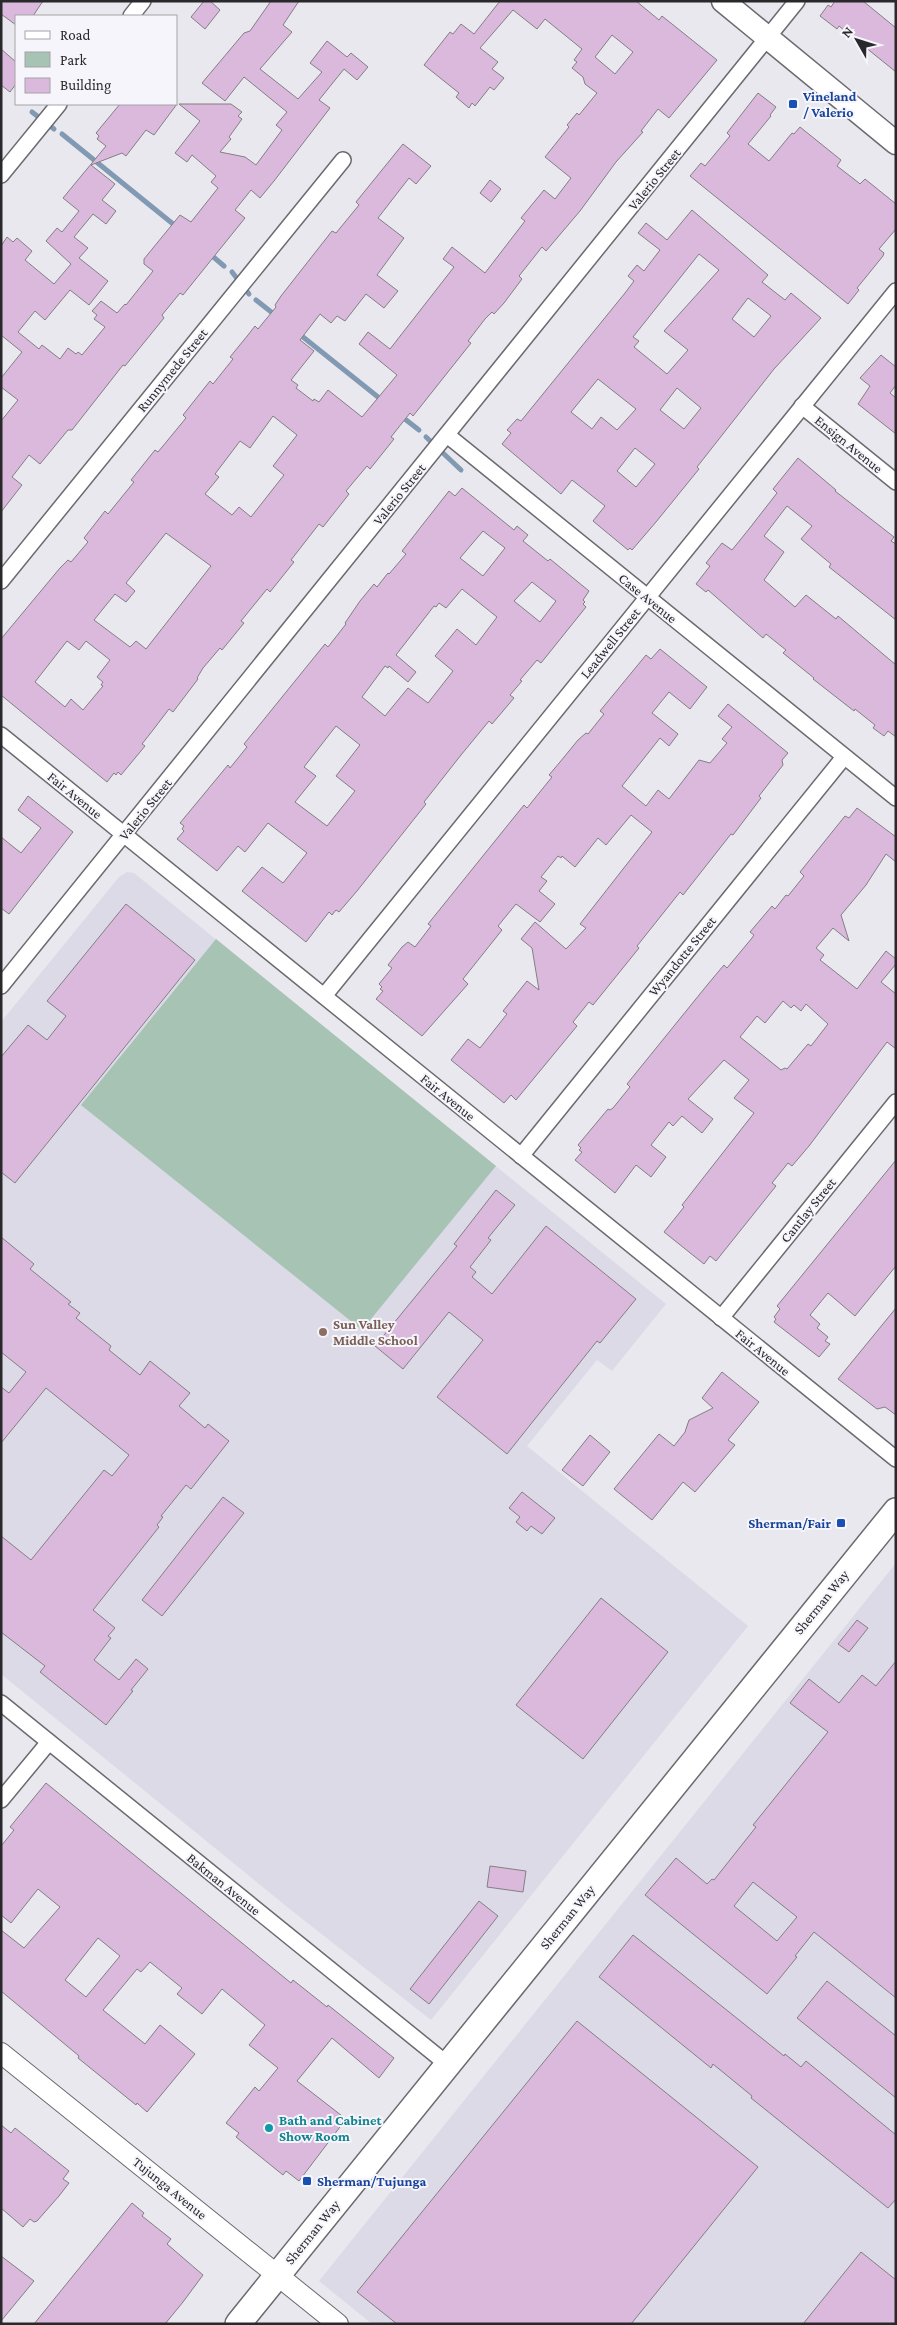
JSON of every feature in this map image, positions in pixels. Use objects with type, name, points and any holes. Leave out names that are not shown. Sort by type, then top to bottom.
[{"type":"main road","points":[[723,1],[896,143]]},
{"type":"main road","name":"Sherman Way","points":[[238,2324],[896,1511]]},
{"type":"street","points":[[132,15],[143,1]]},
{"type":"street","name":"Valerio Street","points":[[1,986],[797,1]]},
{"type":"street","points":[[1,175],[58,105]]},
{"type":"street","name":"Runnymede Street","points":[[1,581],[343,160]]},
{"type":"street","name":"Leadwell Street","points":[[324,996],[896,291]]},
{"type":"street","name":"Ensign Avenue","points":[[802,406],[896,482]]},
{"type":"street","name":"Case Avenue","points":[[447,435],[646,598],[896,798]]},
{"type":"street","name":"Fair Avenue","points":[[1,735],[896,1459]]},
{"type":"street","name":"Wyandotte Street","points":[[520,1156],[844,757]]},
{"type":"street","name":"Cantlay Street","points":[[721,1318],[896,1102]]},
{"type":"street","name":"Bakman Avenue","points":[[1,1703],[447,2064]]},
{"type":"street","points":[[1,1800],[49,1742]]},
{"type":"street","name":"Tujunga Avenue","points":[[1,2053],[338,2324]]},
{"type":"shaded area","name":"Sun Valley Middle School","points":[[127,872],[134,873],[666,1304],[612,1371],[597,1360],[527,1446],[748,1626],[431,2020],[291,1910],[1,1674],[1,1022],[119,877]]},
{"type":"shaded area","points":[[896,1563],[896,2324],[372,2324],[319,2281]]},
{"type":"green space","points":[[216,939],[496,1166],[362,1330],[81,1105]]},
{"type":"building","points":[[1,1],[43,1],[34,15],[15,15],[15,24],[1,14]]},
{"type":"building","points":[[204,1],[210,1],[220,10],[205,29],[191,17]]},
{"type":"building","points":[[271,1],[299,1],[283,25],[292,32],[260,69],[298,99],[322,72],[310,63],[327,41],[347,57],[351,53],[368,67],[357,80],[344,69],[319,100],[330,108],[274,181],[260,198],[251,190],[235,210],[245,218],[183,295],[180,293],[162,315],[164,318],[125,366],[123,365],[72,430],[68,430],[40,464],[29,455],[12,477],[22,485],[1,512],[1,421],[18,400],[1,387],[1,378],[22,352],[1,335],[1,246],[7,237],[13,242],[17,238],[32,251],[25,260],[54,284],[71,264],[46,241],[57,228],[62,232],[79,211],[63,198],[106,146],[97,139],[99,136],[96,133],[119,105],[176,105],[154,135],[146,130],[126,156],[122,153],[91,165],[115,184],[102,200],[116,211],[106,224],[93,214],[74,237],[88,248],[79,258],[108,281],[89,305],[70,290],[45,320],[35,311],[18,332],[39,349],[42,345],[60,359],[68,348],[76,354],[78,352],[82,355],[105,327],[94,319],[97,315],[92,311],[101,301],[117,313],[126,305],[153,271],[144,264],[144,259],[180,215],[191,222],[218,188],[211,182],[216,176],[192,155],[187,162],[175,153],[200,121],[179,104],[231,104],[242,112],[238,116],[242,119],[229,137],[231,139],[220,152],[245,157],[256,165],[282,130],[276,125],[287,112],[244,77],[225,101],[202,83],[244,33],[250,31]]},
{"type":"building","points":[[500,1],[636,1],[659,20],[662,16],[717,60],[669,118],[658,109],[641,131],[643,132],[616,162],[580,211],[546,251],[542,247],[519,276],[522,279],[504,303],[494,314],[492,312],[485,319],[468,341],[471,343],[413,416],[410,413],[391,437],[394,439],[370,469],[367,466],[346,491],[349,494],[323,527],[319,524],[291,560],[294,562],[270,592],[267,589],[241,621],[244,623],[222,650],[220,648],[203,668],[198,679],[173,712],[169,709],[142,744],[145,746],[121,775],[118,772],[116,775],[114,773],[107,782],[1,695],[1,639],[60,568],[68,560],[71,562],[88,542],[84,538],[105,511],[108,514],[134,482],[131,480],[155,450],[158,452],[186,418],[183,415],[210,381],[213,384],[233,359],[230,357],[255,326],[258,329],[276,307],[275,305],[281,296],[332,231],[336,233],[359,205],[356,202],[403,144],[431,166],[416,184],[409,178],[378,218],[404,238],[377,275],[398,291],[384,308],[366,294],[345,321],[337,316],[331,323],[320,314],[300,340],[314,351],[291,380],[298,385],[296,388],[313,401],[314,399],[319,402],[328,390],[362,417],[397,375],[359,344],[368,332],[390,349],[454,267],[443,259],[452,247],[485,273],[525,221],[521,218],[544,190],[555,199],[571,178],[545,157],[569,127],[567,125],[577,113],[579,115],[597,93],[585,84],[583,77],[572,68],[577,62],[574,60],[582,49],[545,19],[537,29],[513,10],[480,48],[498,62],[492,69],[504,78],[494,90],[490,87],[475,106],[472,103],[469,108],[456,97],[459,93],[424,65],[450,32],[453,34],[461,24],[474,34]],"holes":[[[612,35],[633,52],[615,74],[595,57]],[[273,416],[297,435],[273,466],[284,475],[251,517],[239,507],[232,515],[205,494],[219,477],[215,474],[240,441],[250,448]],[[166,533],[211,566],[146,649],[136,641],[130,647],[94,620],[115,594],[126,602],[135,591],[126,583]],[[67,641],[79,650],[86,641],[110,660],[97,677],[103,682],[101,685],[103,686],[83,710],[71,699],[65,707],[35,682]]]},
{"type":"building","points":[[835,1],[863,1],[896,28],[896,72],[839,26],[837,29],[820,16],[828,5],[831,7]]},
{"type":"building","points":[[1,49],[15,61],[15,85],[10,92],[1,85]]},
{"type":"building","points":[[758,93],[776,107],[748,144],[769,161],[792,133],[794,134],[800,127],[841,160],[837,166],[860,184],[865,179],[896,204],[896,229],[879,249],[884,253],[883,256],[857,288],[859,290],[848,304],[690,176],[701,163],[705,166],[730,136],[727,133]]},
{"type":"building","points":[[490,180],[501,189],[491,202],[480,193]]},
{"type":"building","points":[[692,210],[768,275],[762,282],[785,300],[791,293],[821,318],[774,369],[697,467],[699,469],[656,522],[632,550],[630,548],[628,550],[593,521],[605,506],[572,480],[561,494],[502,444],[511,433],[507,430],[517,419],[521,421],[634,281],[628,276],[637,265],[644,271],[660,250],[638,233],[646,223],[667,240]],"holes":[[[699,254],[719,270],[664,331],[688,350],[667,374],[634,347],[639,341],[633,337]],[[748,298],[771,316],[754,337],[732,319]],[[598,379],[636,409],[617,430],[601,417],[592,429],[571,412]],[[677,388],[701,408],[684,429],[660,410]],[[635,448],[655,464],[636,487],[617,471]]]},
{"type":"building","points":[[881,355],[896,367],[896,385],[890,393],[896,398],[896,434],[858,404],[870,386],[860,378]]},
{"type":"building","points":[[798,458],[835,491],[894,537],[891,541],[896,544],[896,620],[829,567],[831,564],[801,539],[812,526],[787,506],[764,536],[784,552],[764,580],[795,607],[806,595],[836,619],[838,616],[896,665],[896,737],[888,731],[884,736],[873,728],[875,725],[813,679],[783,653],[786,650],[766,634],[763,638],[708,590],[706,592],[696,584],[710,566],[706,563],[722,543],[732,550],[749,529],[777,493],[773,489]]},
{"type":"building","points":[[462,488],[514,530],[517,526],[528,535],[523,541],[548,561],[550,559],[589,591],[583,600],[585,602],[583,604],[586,607],[541,663],[537,660],[520,680],[522,681],[510,695],[514,698],[492,724],[489,721],[461,755],[424,802],[426,804],[357,891],[339,912],[336,910],[332,915],[329,912],[306,942],[242,891],[262,867],[283,883],[307,853],[268,823],[245,852],[238,846],[217,871],[177,839],[184,831],[182,829],[184,826],[180,823],[228,765],[230,768],[247,747],[244,744],[325,644],[328,647],[374,584],[377,587],[406,554],[402,551],[449,491],[455,496]],"holes":[[[483,531],[505,548],[483,576],[460,558]],[[532,582],[556,601],[540,622],[514,601]],[[462,589],[497,617],[476,645],[457,629],[435,656],[453,671],[428,703],[408,688],[385,716],[362,697],[385,666],[388,668],[389,666],[408,682],[416,672],[396,655],[434,606],[436,607],[439,603],[446,608]],[[336,726],[360,745],[336,776],[355,791],[327,826],[295,802],[316,776],[304,767]]]},
{"type":"building","points":[[660,649],[707,687],[690,709],[669,692],[652,713],[678,734],[669,746],[660,738],[622,786],[646,806],[658,790],[669,799],[699,760],[710,763],[727,743],[722,739],[732,727],[718,716],[728,704],[788,753],[782,760],[783,765],[759,796],[761,798],[733,835],[731,834],[683,895],[680,892],[637,946],[639,948],[593,1005],[589,1002],[573,1022],[577,1026],[516,1100],[511,1095],[504,1103],[451,1060],[468,1039],[480,1048],[507,1014],[503,1011],[527,981],[539,990],[532,948],[521,939],[535,922],[566,949],[586,928],[580,924],[652,832],[631,815],[606,845],[598,838],[575,867],[562,856],[561,858],[558,856],[541,877],[547,881],[539,891],[555,904],[540,922],[516,904],[498,926],[502,930],[463,979],[468,984],[422,1036],[376,999],[383,991],[380,989],[382,987],[379,984],[392,968],[388,965],[402,947],[408,942],[415,947],[431,926],[428,924],[524,805],[527,808],[552,777],[549,775],[578,740],[586,733],[588,734],[604,714],[600,711],[646,655],[651,659]]},
{"type":"building","points":[[28,796],[73,832],[9,914],[1,908],[1,837],[21,853],[41,828],[18,810]]},
{"type":"building","points":[[857,808],[896,837],[896,862],[886,854],[866,885],[841,915],[849,941],[833,928],[816,948],[824,955],[820,960],[857,989],[886,951],[896,959],[896,964],[881,982],[896,994],[896,1049],[887,1042],[809,1146],[792,1166],[788,1163],[772,1183],[776,1186],[716,1261],[710,1256],[704,1264],[664,1232],[684,1207],[682,1205],[754,1113],[734,1098],[749,1080],[724,1060],[688,1099],[713,1119],[702,1133],[682,1116],[673,1126],[669,1122],[651,1145],[666,1157],[651,1177],[636,1165],[615,1193],[575,1160],[582,1152],[579,1150],[581,1148],[578,1145],[608,1109],[613,1108],[630,1087],[627,1084],[708,984],[724,965],[727,968],[752,938],[754,935],[750,932],[772,906],[775,909],[786,895],[788,896],[804,876],[800,872],[845,816],[849,818]],"holes":[[[783,1001],[791,1008],[794,1005],[801,1011],[806,1004],[828,1024],[811,1046],[808,1044],[787,1069],[781,1070],[740,1037],[757,1016],[765,1023]]]},
{"type":"building","points":[[126,904],[195,960],[15,1183],[1,1172],[1,1057],[28,1025],[47,1040],[66,1016],[47,1001]]},
{"type":"building","points":[[896,1160],[896,1266],[855,1316],[828,1293],[810,1315],[820,1324],[817,1328],[828,1337],[825,1341],[830,1344],[819,1357],[774,1322],[776,1319],[774,1317],[780,1309],[777,1306]]},
{"type":"building","points":[[496,1190],[515,1205],[488,1238],[491,1240],[470,1267],[476,1272],[472,1277],[492,1294],[546,1226],[636,1299],[600,1343],[597,1341],[507,1454],[437,1397],[483,1340],[449,1312],[403,1369],[375,1346],[457,1246],[454,1244]]},
{"type":"building","points":[[1,1237],[34,1264],[30,1269],[71,1302],[68,1304],[80,1313],[76,1318],[111,1346],[109,1350],[140,1375],[150,1361],[190,1393],[179,1406],[205,1428],[208,1424],[229,1441],[191,1489],[186,1485],[161,1516],[163,1517],[157,1525],[159,1527],[93,1610],[115,1628],[108,1636],[111,1638],[94,1660],[119,1680],[136,1659],[148,1669],[106,1725],[40,1672],[45,1666],[1,1632],[1,1536],[31,1560],[104,1470],[112,1476],[129,1455],[46,1388],[1,1443],[1,1387],[9,1393],[26,1372],[1,1352]]},
{"type":"building","points":[[896,1308],[896,1415],[885,1407],[877,1409],[838,1379]]},
{"type":"building","points":[[722,1372],[759,1402],[728,1440],[735,1445],[695,1492],[683,1482],[652,1520],[614,1489],[659,1434],[674,1446],[685,1432],[689,1420],[713,1408],[702,1398]]},
{"type":"building","points":[[590,1435],[610,1452],[583,1486],[562,1470]]},
{"type":"building","points":[[522,1492],[555,1518],[542,1534],[531,1526],[527,1531],[516,1522],[520,1517],[509,1508]]},
{"type":"building","points":[[223,1497],[244,1513],[162,1616],[142,1600]]},
{"type":"building","points":[[601,1598],[668,1652],[583,1759],[516,1705]]},
{"type":"building","points":[[857,1620],[868,1628],[849,1652],[838,1644]]},
{"type":"building","points":[[896,1661],[896,1998],[814,1932],[795,1956],[797,1957],[767,1994],[645,1895],[676,1858],[707,1884],[712,1879],[714,1880],[756,1827],[753,1825],[828,1732],[790,1703],[809,1679],[839,1703],[862,1675],[876,1686]],"holes":[[[753,1882],[797,1917],[777,1941],[734,1906]]]},
{"type":"building","points":[[46,1783],[291,1983],[293,1980],[327,2007],[328,2005],[394,2058],[379,2078],[332,2038],[297,2081],[346,2119],[299,2181],[286,2171],[283,2175],[236,2137],[239,2133],[226,2123],[255,2087],[259,2091],[278,2068],[249,2045],[265,2025],[222,1989],[202,2014],[177,1994],[182,1988],[150,1962],[141,1972],[137,1969],[103,2010],[145,2044],[160,2025],[195,2054],[147,2112],[78,2058],[79,2056],[1,1991],[1,1930],[24,1948],[60,1907],[38,1889],[11,1923],[1,1915],[1,1846],[14,1830],[10,1827]],"holes":[[[98,1938],[120,1956],[86,1997],[65,1980]]]},
{"type":"building","points":[[490,1866],[526,1871],[523,1892],[487,1887]]},
{"type":"building","points":[[479,1901],[498,1916],[429,2004],[410,1989]]},
{"type":"building","points":[[633,1935],[784,2056],[785,2054],[801,2067],[806,2061],[896,2135],[896,2199],[888,2208],[751,2098],[752,2096],[713,2064],[711,2068],[599,1977]]},
{"type":"building","points":[[827,1981],[896,2036],[896,2098],[797,2018]]},
{"type":"building","points":[[577,2021],[758,2167],[631,2324],[397,2324],[357,2292]]},
{"type":"building","points":[[1,2125],[11,2133],[15,2128],[69,2171],[63,2179],[69,2183],[59,2196],[37,2221],[34,2222],[30,2219],[23,2227],[1,2208]]},
{"type":"building","points":[[132,2203],[144,2213],[142,2216],[171,2239],[167,2244],[203,2275],[183,2302],[165,2324],[34,2324]]},
{"type":"building","points":[[861,2252],[896,2280],[896,2324],[803,2324]]},
{"type":"building","points":[[1,2256],[34,2281],[1,2321]]},
{"type":"waterway","points":[[32,112],[54,129]]},
{"type":"waterway","points":[[62,134],[178,228]]},
{"type":"waterway","points":[[210,254],[224,266]]},
{"type":"waterway","points":[[232,272],[249,294]]},
{"type":"waterway","points":[[256,300],[275,315]]},
{"type":"waterway","points":[[298,333],[383,401]]},
{"type":"waterway","points":[[401,416],[419,430]]},
{"type":"waterway","points":[[426,437],[461,470]]},
{"type":"place","name":"Vineland / Valerio","points":[[793,104]]},
{"type":"place","name":"Sun Valley Middle School","points":[[323,1332]]},
{"type":"place","name":"Sherman/Fair","points":[[841,1523]]},
{"type":"place","name":"Bath and Cabinet Show Room","points":[[269,2128]]},
{"type":"place","name":"Sherman/Tujunga","points":[[307,2181]]}]
